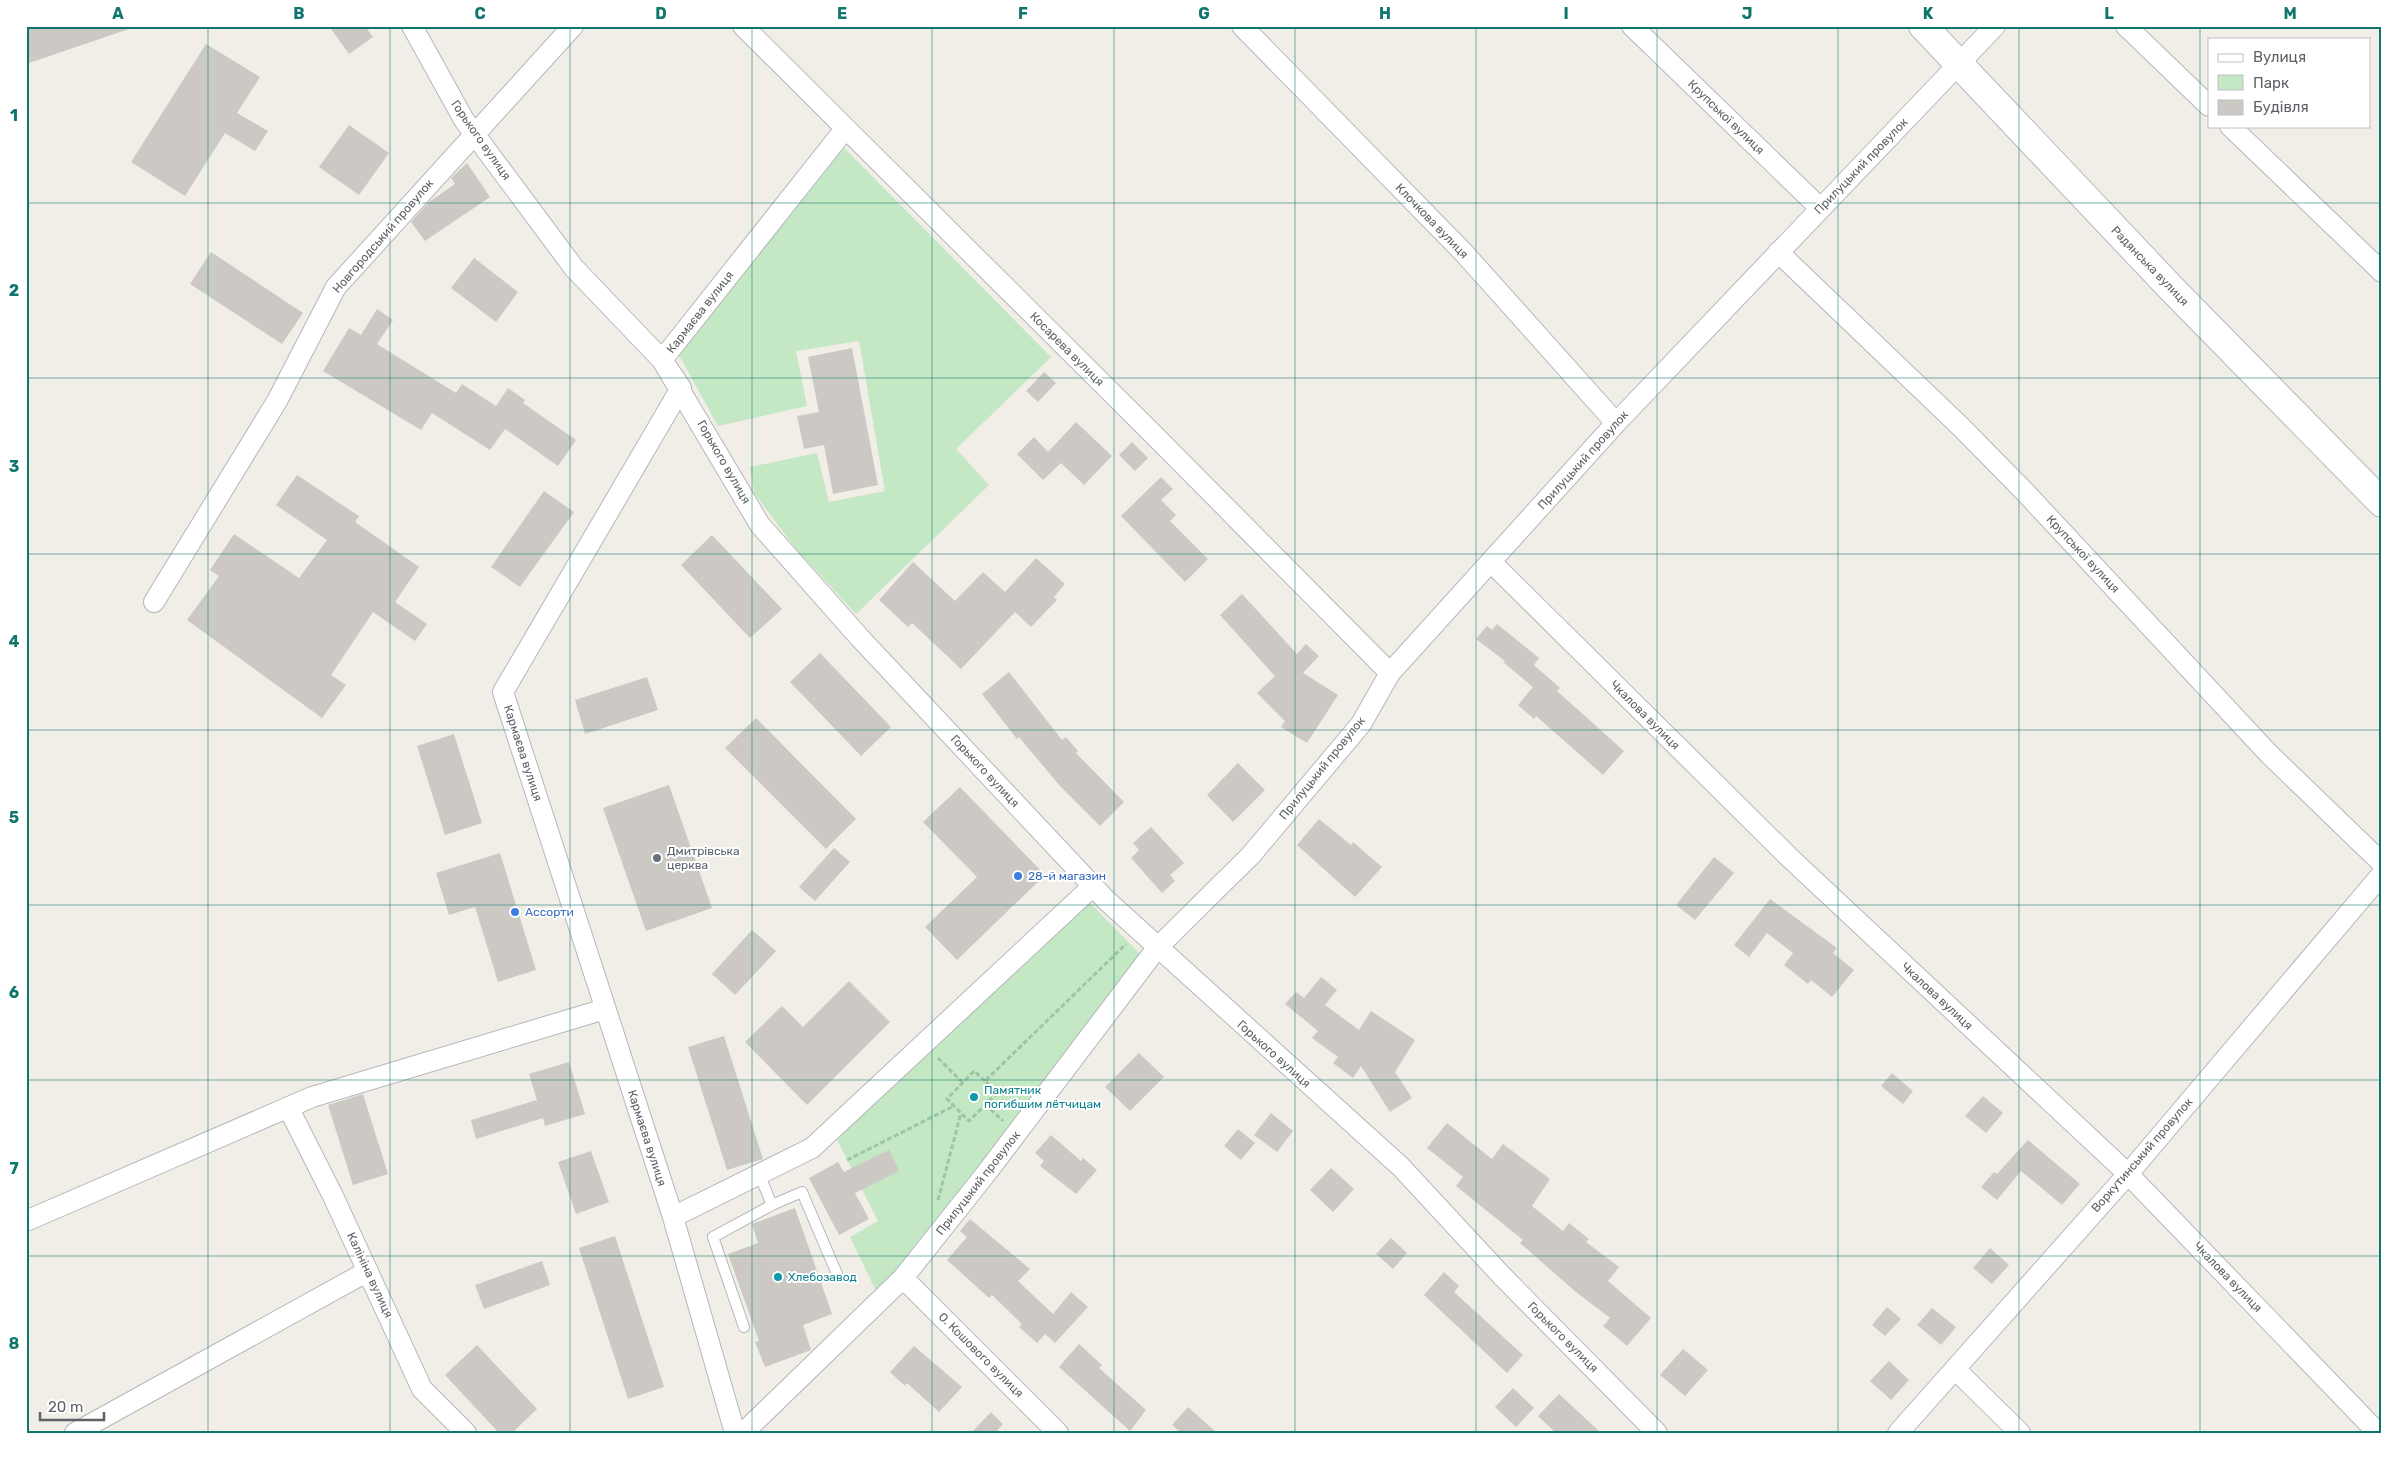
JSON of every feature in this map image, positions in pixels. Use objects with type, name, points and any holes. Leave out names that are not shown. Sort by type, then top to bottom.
[{"type":"main road","name":"Радянська вулиця","points":[[1923,26],[2169,286],[2382,503]]},
{"type":"street","name":"Горького вулиця","points":[[412,26],[464,120],[574,268],[662,360],[681,388],[760,525],[860,638],[1093,886],[1157,948],[1401,1167],[1502,1276],[1657,1433]]},
{"type":"street","name":"Новгородський провулок","points":[[154,602],[277,401],[336,286],[573,26]]},
{"type":"street","name":"Косарева вулиця","points":[[743,26],[1390,673]]},
{"type":"street","name":"Клочкова вулиця","points":[[1242,26],[1464,253],[1616,423]]},
{"type":"street","name":"Крупської вулиця","points":[[1632,26],[1820,208]]},
{"type":"street","name":"Прилуцький провулок","points":[[743,1433],[903,1278],[988,1171],[1157,948],[1251,855],[1361,724],[1390,673],[1492,563],[1616,423],[1995,26]]},
{"type":"street","points":[[2126,26],[2208,105]]},
{"type":"street","points":[[2232,128],[2382,272]]},
{"type":"street","name":"Кармаєва вулиця","points":[[662,360],[845,129]]},
{"type":"street","name":"Крупської вулиця","points":[[1778,252],[1960,426],[2024,491],[2269,754],[2382,863]]},
{"type":"street","name":"Кармаєва вулиця","points":[[681,388],[503,692],[673,1217],[735,1433]]},
{"type":"street","name":"Чкалова вулиця","points":[[1492,563],[1791,859],[2128,1174],[2378,1433]]},
{"type":"street","name":"Воркутинський провулок","points":[[1898,1433],[2128,1174],[2382,874]]},
{"type":"street","points":[[673,1217],[812,1148],[1093,886]]},
{"type":"street","points":[[26,1221],[312,1097],[605,1009]]},
{"type":"street","name":"Калініна вулиця","points":[[288,1107],[368,1271],[422,1389],[466,1433]]},
{"type":"street","points":[[74,1433],[368,1271]]},
{"type":"street","name":"О. Кошового вулиця","points":[[903,1278],[1058,1433]]},
{"type":"street","points":[[1955,1368],[2020,1433]]},
{"type":"lane","points":[[759,1174],[772,1205]]},
{"type":"lane","points":[[744,1326],[713,1237],[772,1205],[802,1192],[837,1274]]},
{"type":"path","points":[[986,1081],[1139,931]]},
{"type":"path","points":[[924,1044],[962,1082]]},
{"type":"path","points":[[974,1071],[997,1092],[969,1120],[946,1099],[962,1082],[974,1071]]},
{"type":"path","points":[[847,1160],[954,1106]]},
{"type":"path","points":[[936,1207],[962,1114]]},
{"type":"green space","points":[[844,148],[1051,357],[956,449],[989,485],[856,614],[796,549],[754,493],[750,467],[817,453],[829,502],[885,491],[859,341],[796,351],[807,406],[718,426],[679,355]]},
{"type":"green space","points":[[1088,901],[1141,955],[912,1253],[876,1291],[850,1237],[878,1221],[836,1138]]},
{"type":"building","points":[[26,26],[129,26],[129,29],[26,64]]},
{"type":"building","points":[[329,26],[365,26],[373,37],[349,54]]},
{"type":"building","points":[[206,44],[260,77],[237,113],[268,131],[255,151],[225,133],[185,196],[131,162]]},
{"type":"building","points":[[349,125],[389,153],[359,195],[319,167]]},
{"type":"building","points":[[467,163],[490,197],[425,241],[411,222],[429,202],[455,184],[451,178]]},
{"type":"building","points":[[211,252],[303,313],[282,344],[190,284]]},
{"type":"building","points":[[474,258],[518,292],[496,322],[451,288]]},
{"type":"building","points":[[377,309],[393,320],[377,344],[456,393],[462,384],[496,406],[508,388],[525,400],[523,403],[576,440],[558,466],[505,429],[490,450],[432,413],[421,430],[323,371],[349,328],[361,335]]},
{"type":"building","points":[[852,348],[878,485],[833,494],[824,445],[804,449],[797,416],[819,412],[808,357]]},
{"type":"building","points":[[1044,372],[1056,383],[1038,402],[1026,391]]},
{"type":"building","points":[[1076,422],[1112,456],[1084,485],[1061,463],[1043,480],[1017,454],[1034,437],[1048,452]]},
{"type":"building","points":[[1132,442],[1148,458],[1135,471],[1119,455]]},
{"type":"building","points":[[297,475],[359,516],[355,522],[419,567],[395,602],[427,624],[415,641],[373,612],[331,675],[346,685],[322,718],[187,620],[219,576],[210,570],[234,534],[299,578],[327,540],[276,505]]},
{"type":"building","points":[[1161,477],[1173,489],[1161,500],[1176,515],[1170,521],[1208,559],[1185,582],[1121,516]]},
{"type":"building","points":[[544,491],[574,512],[520,587],[491,567]]},
{"type":"building","points":[[712,535],[782,609],[750,638],[681,565]]},
{"type":"building","points":[[1036,558],[1065,584],[1054,597],[1057,600],[1031,627],[1015,612],[961,669],[912,623],[908,627],[879,600],[913,562],[955,601],[983,572],[1005,592]]},
{"type":"building","points":[[1242,594],[1297,654],[1306,644],[1319,656],[1303,673],[1338,695],[1307,743],[1281,727],[1285,721],[1257,693],[1275,676],[1220,615]]},
{"type":"building","points":[[1497,624],[1539,658],[1534,665],[1560,688],[1557,691],[1624,751],[1603,775],[1536,716],[1534,719],[1518,705],[1533,687],[1503,662],[1505,661],[1476,639],[1487,626],[1492,630]]},
{"type":"building","points":[[820,653],[891,727],[861,756],[790,682]]},
{"type":"building","points":[[1009,672],[1062,740],[1066,737],[1078,751],[1076,753],[1124,802],[1100,826],[1060,786],[1019,737],[1017,739],[982,694]]},
{"type":"building","points":[[647,677],[658,710],[585,734],[575,700]]},
{"type":"building","points":[[756,718],[856,819],[826,849],[725,748]]},
{"type":"building","points":[[454,734],[482,823],[445,835],[417,746]]},
{"type":"building","points":[[1238,763],[1265,790],[1233,822],[1207,795]]},
{"type":"building","name":"Дмитрівська церква","points":[[669,785],[712,908],[646,931],[603,808]]},
{"type":"building","points":[[960,787],[1045,875],[957,960],[925,927],[977,877],[923,822]]},
{"type":"building","points":[[1319,819],[1351,845],[1353,842],[1382,867],[1355,897],[1297,845]]},
{"type":"building","points":[[1151,827],[1184,863],[1170,875],[1175,881],[1162,893],[1131,858],[1139,850],[1133,843]]},
{"type":"building","points":[[834,848],[850,862],[815,901],[799,887]]},
{"type":"building","points":[[500,853],[536,970],[498,982],[475,907],[449,915],[436,873]]},
{"type":"building","points":[[1714,857],[1734,873],[1695,920],[1676,905]]},
{"type":"building","points":[[1770,899],[1837,948],[1833,953],[1854,970],[1832,997],[1811,980],[1808,984],[1784,965],[1793,953],[1767,933],[1749,957],[1734,945]]},
{"type":"building","points":[[752,930],[776,951],[735,995],[712,974]]},
{"type":"building","points":[[1321,977],[1337,990],[1325,1005],[1359,1030],[1371,1011],[1415,1040],[1395,1072],[1412,1098],[1390,1112],[1361,1066],[1353,1078],[1333,1063],[1338,1057],[1312,1038],[1318,1031],[1285,1004],[1296,992],[1304,998]]},
{"type":"building","points":[[849,981],[890,1022],[807,1105],[745,1042],[782,1006],[803,1027]]},
{"type":"building","points":[[724,1036],[763,1159],[727,1170],[688,1047]]},
{"type":"building","points":[[1139,1053],[1164,1077],[1130,1111],[1105,1087]]},
{"type":"building","points":[[569,1062],[585,1114],[545,1126],[543,1118],[476,1139],[471,1120],[537,1100],[529,1074]]},
{"type":"building","points":[[1892,1073],[1913,1091],[1903,1104],[1881,1086]]},
{"type":"building","points":[[363,1094],[388,1174],[353,1185],[328,1105]]},
{"type":"building","points":[[1983,1096],[2003,1113],[1986,1133],[1965,1116]]},
{"type":"building","points":[[1271,1113],[1293,1131],[1277,1152],[1254,1135]]},
{"type":"building","points":[[1447,1123],[1492,1159],[1503,1144],[1550,1179],[1532,1206],[1563,1231],[1569,1223],[1589,1239],[1586,1242],[1619,1267],[1608,1281],[1651,1318],[1627,1346],[1603,1326],[1610,1318],[1576,1292],[1520,1243],[1523,1240],[1456,1186],[1463,1177],[1427,1148]]},
{"type":"building","points":[[1238,1129],[1255,1143],[1241,1160],[1224,1146]]},
{"type":"building","points":[[1051,1135],[1081,1161],[1083,1158],[1097,1170],[1076,1194],[1040,1166],[1044,1161],[1035,1153]]},
{"type":"building","points":[[2028,1140],[2080,1184],[2062,1205],[2021,1171],[1997,1200],[1981,1187],[1994,1172],[1997,1174]]},
{"type":"building","points":[[889,1150],[899,1171],[855,1193],[869,1219],[839,1235],[809,1178],[838,1162],[844,1172]]},
{"type":"building","points":[[591,1151],[609,1202],[576,1214],[558,1162]]},
{"type":"building","points":[[1331,1168],[1354,1189],[1333,1212],[1310,1190]]},
{"type":"building","name":"Хлебозавод","points":[[795,1208],[832,1314],[803,1325],[811,1350],[765,1367],[755,1342],[759,1341],[728,1254],[758,1243],[752,1224]]},
{"type":"building","points":[[970,1219],[1030,1269],[1018,1281],[1053,1314],[1071,1292],[1088,1307],[1055,1343],[1045,1334],[1037,1343],[1019,1327],[1022,1324],[992,1295],[989,1298],[947,1260],[967,1237],[960,1231]]},
{"type":"building","points":[[615,1236],[664,1387],[628,1399],[579,1248]]},
{"type":"building","points":[[1391,1238],[1407,1253],[1393,1269],[1376,1254]]},
{"type":"building","points":[[1990,1248],[2009,1265],[1992,1284],[1973,1268]]},
{"type":"building","points":[[542,1261],[550,1285],[484,1309],[475,1285]]},
{"type":"building","points":[[1444,1272],[1459,1286],[1454,1292],[1523,1355],[1507,1373],[1424,1295]]},
{"type":"building","points":[[1887,1307],[1901,1319],[1885,1336],[1872,1325]]},
{"type":"building","points":[[1932,1308],[1956,1327],[1941,1345],[1917,1325]]},
{"type":"building","points":[[1079,1344],[1102,1365],[1099,1368],[1146,1410],[1130,1431],[1059,1367]]},
{"type":"building","points":[[477,1345],[537,1409],[512,1433],[499,1433],[445,1375]]},
{"type":"building","points":[[914,1346],[962,1387],[939,1412],[907,1383],[905,1386],[890,1372]]},
{"type":"building","points":[[1683,1349],[1708,1370],[1685,1396],[1660,1375]]},
{"type":"building","points":[[1889,1361],[1909,1380],[1891,1400],[1870,1381]]},
{"type":"building","points":[[1513,1388],[1534,1408],[1516,1427],[1495,1407]]},
{"type":"building","points":[[1559,1394],[1601,1433],[1556,1433],[1538,1416]]},
{"type":"building","points":[[1188,1407],[1217,1433],[1181,1433],[1172,1425]]},
{"type":"building","points":[[991,1412],[1003,1424],[995,1433],[971,1433]]},
{"type":"place","name":"Дмитрівська церква","points":[[657,858]]},
{"type":"place","name":"28-й магазин","points":[[1018,876]]},
{"type":"place","name":"Ассорти","points":[[515,912]]},
{"type":"place","name":"Памятник погибшим лётчицам","points":[[974,1097]]},
{"type":"place","name":"Хлебозавод","points":[[778,1277]]}]
